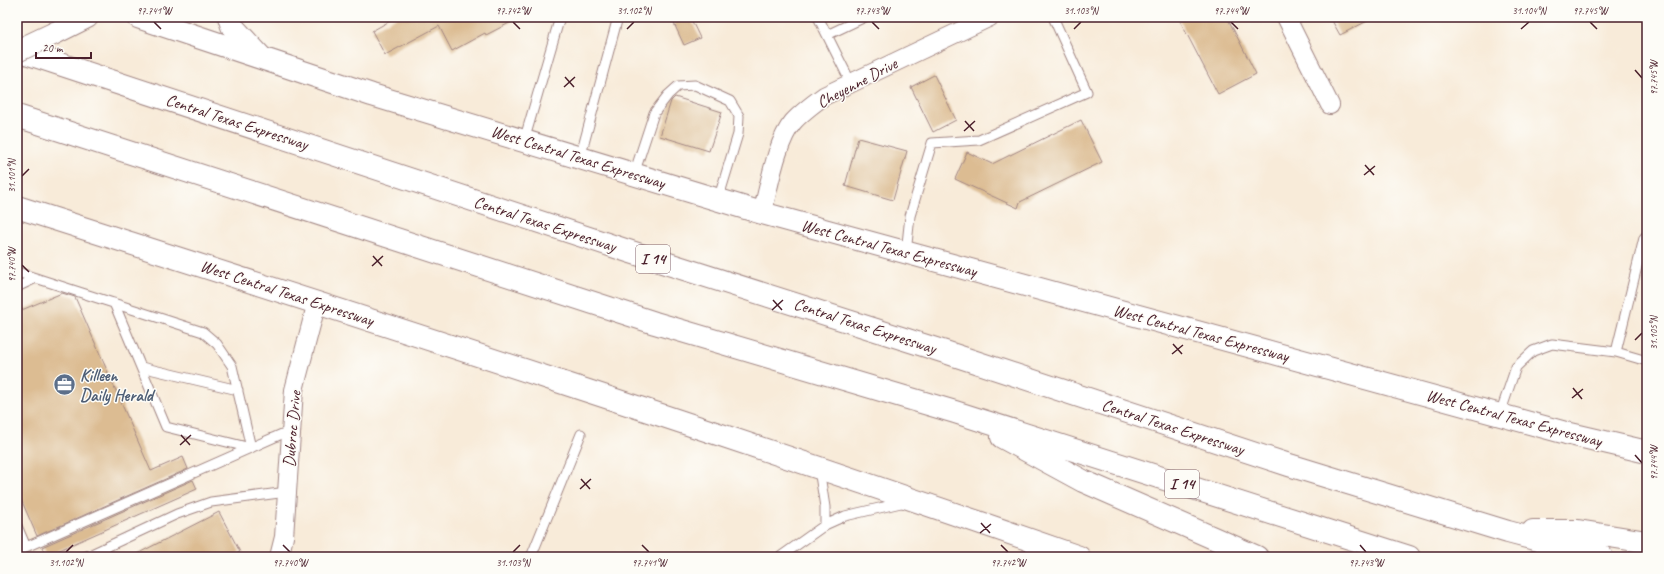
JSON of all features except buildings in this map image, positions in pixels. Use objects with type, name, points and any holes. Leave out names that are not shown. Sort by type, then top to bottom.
[{"type":"main road","points":[[17,51],[87,17]]},
{"type":"main road","name":"West Central Texas Expressway","points":[[138,17],[372,95],[762,214],[1566,433],[1647,452]]},
{"type":"main road","points":[[229,17],[232,26],[261,57]]},
{"type":"main road","name":"Central Texas Expressway","points":[[17,51],[616,247],[953,354],[1289,465],[1508,532],[1602,557]]},
{"type":"main road","name":"I 14","points":[[17,116],[655,323],[955,412],[1409,557]]},
{"type":"main road","name":"West Central Texas Expressway","points":[[17,207],[317,302],[819,467],[1079,557]]},
{"type":"main road","points":[[955,412],[1083,481],[1257,557]]},
{"type":"main road","points":[[1508,532],[1578,530],[1647,542]]},
{"type":"street","name":"Cheyenne Drive","points":[[762,214],[781,143],[792,123],[824,96],[990,17]]},
{"type":"street","points":[[1286,17],[1330,104]]},
{"type":"street","name":"Dubroc Drive","points":[[280,557],[284,538],[294,390],[317,302]]},
{"type":"lane","points":[[524,141],[560,17]]},
{"type":"lane","points":[[580,158],[618,17]]},
{"type":"lane","points":[[818,17],[851,83]]},
{"type":"lane","points":[[827,35],[865,17]]},
{"type":"lane","points":[[906,253],[910,216],[932,143],[979,140],[1087,92],[1053,17]]},
{"type":"lane","points":[[634,175],[654,113],[668,95],[678,86],[695,85],[730,101],[739,116],[738,134],[718,200]]},
{"type":"lane","points":[[1616,352],[1644,238],[1647,235]]},
{"type":"lane","points":[[17,272],[203,332],[217,344],[232,366],[251,448]]},
{"type":"lane","points":[[17,287],[36,278]]},
{"type":"lane","points":[[114,303],[166,427],[251,448]]},
{"type":"lane","points":[[1500,415],[1516,367],[1533,351],[1552,344],[1616,352],[1647,361]]},
{"type":"lane","points":[[141,367],[238,390]]},
{"type":"lane","points":[[17,555],[26,547],[291,430]]},
{"type":"lane","points":[[531,557],[581,434]]},
{"type":"lane","points":[[819,467],[825,507],[825,525]]},
{"type":"lane","points":[[85,557],[177,514],[211,502],[287,492]]},
{"type":"lane","points":[[780,557],[825,525],[846,516],[914,500]]},
{"type":"lane","points":[[17,526],[26,547]]},
{"type":"place","name":"Killeen Daily Herald","points":[[65,385]]}]
